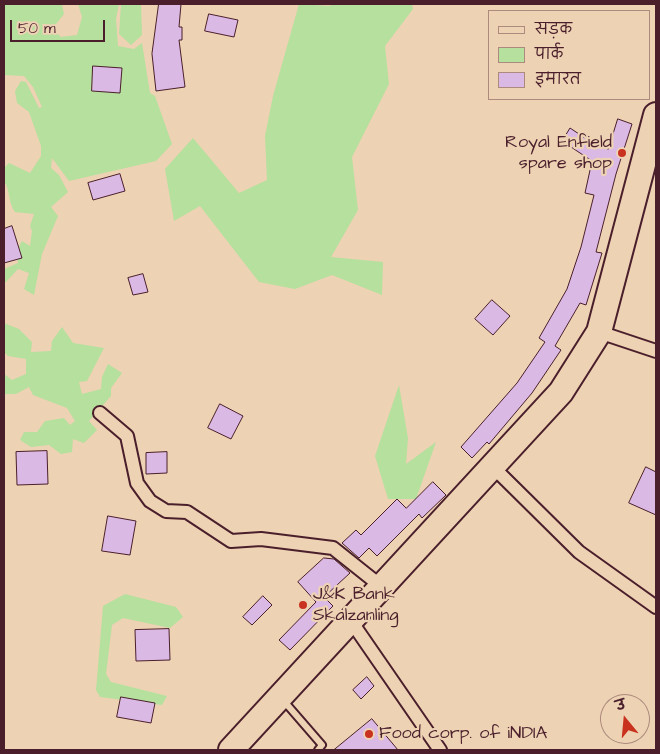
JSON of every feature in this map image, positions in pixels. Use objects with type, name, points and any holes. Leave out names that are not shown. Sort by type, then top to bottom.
[{"type":"highway","points":[[231,750],[561,392],[599,332],[656,115]]},
{"type":"street","points":[[599,332],[656,351]]},
{"type":"street","points":[[100,413],[128,436],[137,483],[150,501],[166,511],[187,512],[231,540],[261,539],[333,548],[382,587]]},
{"type":"street","points":[[493,467],[579,552],[656,607]]},
{"type":"street","points":[[351,621],[440,750]]},
{"type":"lane","points":[[280,697],[322,745],[318,750]]},
{"type":"green space","points":[[4,4],[62,4],[64,14],[52,29],[61,37],[77,35],[82,17],[78,4],[119,4],[116,19],[118,46],[134,49],[142,43],[150,93],[155,96],[172,144],[156,161],[69,181],[52,158],[51,168],[59,175],[68,192],[51,207],[58,216],[42,254],[34,295],[24,289],[29,273],[18,269],[4,284],[4,269],[18,263],[16,252],[22,241],[30,246],[32,231],[30,226],[34,214],[15,212],[6,184],[4,185],[4,168],[9,163],[30,173],[41,156],[41,146],[29,112],[17,103],[15,91],[21,81],[26,82],[39,108],[42,107],[33,87],[24,76],[4,75]]},
{"type":"green space","points":[[121,4],[141,4],[142,35],[131,45],[119,34]]},
{"type":"green space","points":[[299,4],[329,6],[333,4],[412,4],[413,9],[385,46],[389,84],[352,157],[358,210],[331,257],[383,262],[382,295],[332,275],[295,289],[259,282],[200,206],[174,221],[165,169],[193,138],[239,193],[267,180],[265,136],[273,96]]},
{"type":"green space","points":[[4,323],[19,329],[32,342],[31,352],[51,351],[52,341],[62,327],[73,343],[104,348],[87,381],[79,382],[82,394],[101,389],[102,377],[108,364],[122,373],[111,388],[111,396],[89,421],[97,430],[84,443],[73,439],[72,452],[61,454],[49,445],[31,447],[20,440],[24,432],[37,432],[45,421],[64,418],[70,425],[75,421],[67,408],[33,395],[29,387],[16,394],[4,394],[4,374],[12,380],[26,374],[26,359],[8,356],[4,352]]},
{"type":"green space","points":[[399,385],[408,438],[406,464],[436,442],[416,499],[388,499],[375,456]]},
{"type":"green space","points":[[125,594],[176,607],[183,617],[170,628],[123,618],[112,625],[106,674],[111,682],[167,696],[162,705],[100,697],[96,690],[103,606]]},
{"type":"building","points":[[159,4],[181,4],[179,27],[182,27],[182,40],[179,40],[185,87],[156,91],[152,54]]},
{"type":"building","points":[[209,14],[238,20],[234,37],[205,31]]},
{"type":"building","points":[[93,66],[122,68],[120,93],[92,91]]},
{"type":"building","points":[[618,119],[632,124],[616,174],[596,252],[602,253],[586,305],[580,303],[555,346],[561,350],[532,393],[489,444],[487,442],[472,458],[461,447],[517,383],[545,342],[539,338],[567,289],[581,247],[594,195],[585,193],[592,161],[562,141],[570,128],[594,144],[608,149]]},
{"type":"building","points":[[120,174],[125,191],[93,200],[88,183]]},
{"type":"building","points":[[12,226],[22,258],[4,263],[4,229]]},
{"type":"building","points":[[143,274],[148,292],[133,295],[128,278]]},
{"type":"building","points":[[492,300],[510,316],[493,335],[475,319]]},
{"type":"building","points":[[220,404],[243,416],[231,439],[208,428]]},
{"type":"building","points":[[47,451],[48,484],[17,485],[16,452]]},
{"type":"building","points":[[167,452],[167,473],[146,474],[146,453]]},
{"type":"building","points":[[646,467],[656,472],[656,515],[629,503]]},
{"type":"building","points":[[433,482],[446,495],[422,518],[419,514],[377,556],[369,548],[359,558],[342,543],[356,530],[361,535],[397,499],[406,508]]},
{"type":"building","points":[[108,516],[136,521],[130,555],[102,551]]},
{"type":"building","points":[[324,558],[334,559],[350,573],[324,597],[333,606],[290,650],[279,640],[316,602],[298,582]]},
{"type":"building","points":[[263,596],[272,605],[252,625],[243,617]]},
{"type":"building","points":[[169,629],[170,660],[136,661],[135,630]]},
{"type":"building","points":[[367,677],[374,686],[361,699],[353,690]]},
{"type":"building","points":[[121,697],[155,703],[151,723],[117,717]]},
{"type":"building","name":"Food corp. of iNDIA","points":[[372,719],[398,750],[334,750]]},
{"type":"place","name":"Royal Enfield spare shop","points":[[622,153]]},
{"type":"place","name":"J&K Bank Skalzanling","points":[[303,605]]},
{"type":"place","name":"Food corp. of iNDIA","points":[[369,734]]}]
